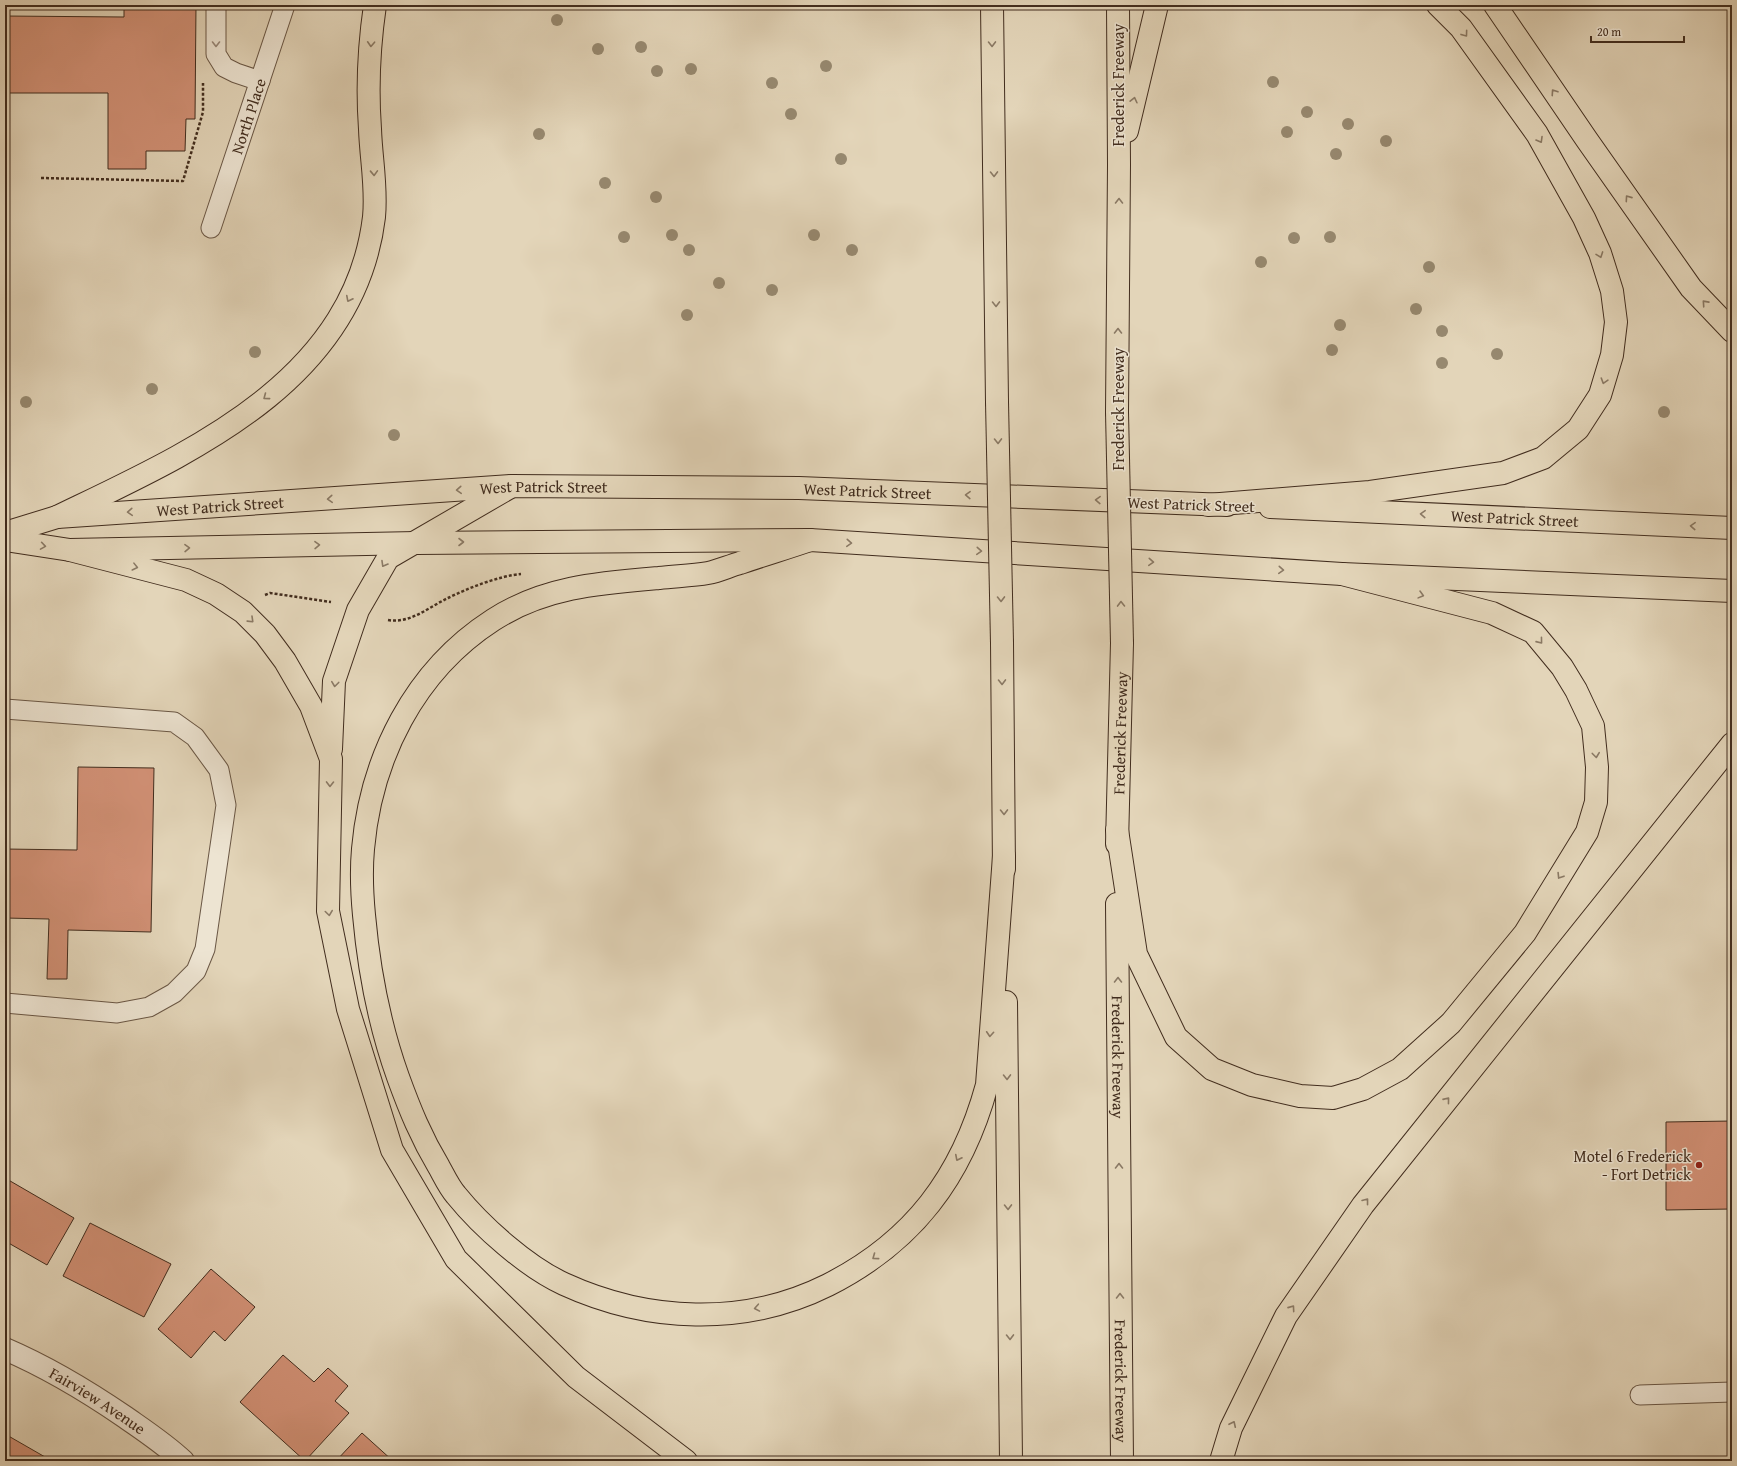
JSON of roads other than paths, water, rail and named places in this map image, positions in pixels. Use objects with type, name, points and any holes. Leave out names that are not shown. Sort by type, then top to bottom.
[{"type":"main road","points":[[57,517],[168,463],[226,429],[286,382],[308,361],[326,338],[343,311],[356,286],[367,256],[374,216],[374,172],[368,84],[375,5]]},
{"type":"main road","points":[[992,5],[1002,642],[1011,1461]]},
{"type":"main road","name":"Frederick Freeway","points":[[1118,5],[1119,165],[1117,412],[1122,643],[1117,830],[1122,1461]]},
{"type":"main road","points":[[1119,165],[1157,5]]},
{"type":"main road","points":[[1208,505],[1370,492],[1503,473],[1543,458],[1578,429],[1600,395],[1612,355],[1616,322],[1612,292],[1600,253],[1584,218],[1537,134],[1461,28],[1438,5]]},
{"type":"main road","points":[[1495,5],[1586,140],[1692,288],[1732,331]]},
{"type":"main road","points":[[512,486],[388,558],[358,610],[334,681],[328,910],[348,1009],[392,1150],[456,1258],[576,1377],[686,1461]]},
{"type":"main road","name":"West Patrick Street","points":[[5,533],[57,517],[512,486],[799,488],[1732,528]]},
{"type":"main road","points":[[5,540],[70,550],[186,580],[216,594],[243,612],[265,634],[285,661],[310,706],[331,760]]},
{"type":"main road","points":[[810,540],[707,573],[598,583],[558,591],[528,601],[494,620],[455,648],[429,677],[403,716],[382,761],[366,824],[362,852],[362,895],[368,956],[379,1015],[391,1058],[403,1092],[421,1137],[454,1193],[501,1241],[534,1266],[562,1283],[614,1303],[677,1315],[742,1311],[774,1305],[812,1293],[842,1278],[874,1258],[905,1233],[929,1207],[958,1160],[978,1115],[987,1085],[1004,856]]},
{"type":"main road","points":[[70,550],[416,542],[810,540],[1342,574],[1732,591]]},
{"type":"main road","points":[[1117,830],[1136,954],[1176,1037],[1212,1069],[1252,1085],[1300,1096],[1333,1098],[1363,1089],[1400,1069],[1451,1023],[1525,933],[1587,832],[1596,802],[1597,767],[1593,726],[1576,690],[1562,667],[1533,632],[1492,613],[1342,574]]},
{"type":"main road","points":[[1220,1461],[1231,1428],[1286,1316],[1363,1205],[1732,744]]},
{"type":"street","name":"Fairview Avenue","points":[[5,1349],[24,1357],[88,1392],[164,1444],[183,1461]]},
{"type":"lane","points":[[216,5],[216,54],[224,67],[236,73],[260,81]]},
{"type":"lane","name":"North Place","points":[[212,228],[285,5]]},
{"type":"lane","points":[[5,709],[174,722],[195,737],[219,770],[226,805],[205,949],[196,971],[174,994],[149,1007],[117,1013],[5,1003]]},
{"type":"lane","points":[[1640,1395],[1732,1392]]},
{"type":"place","name":"Motel 6 Frederick - Fort Detrick","points":[[1699,1165]]}]
